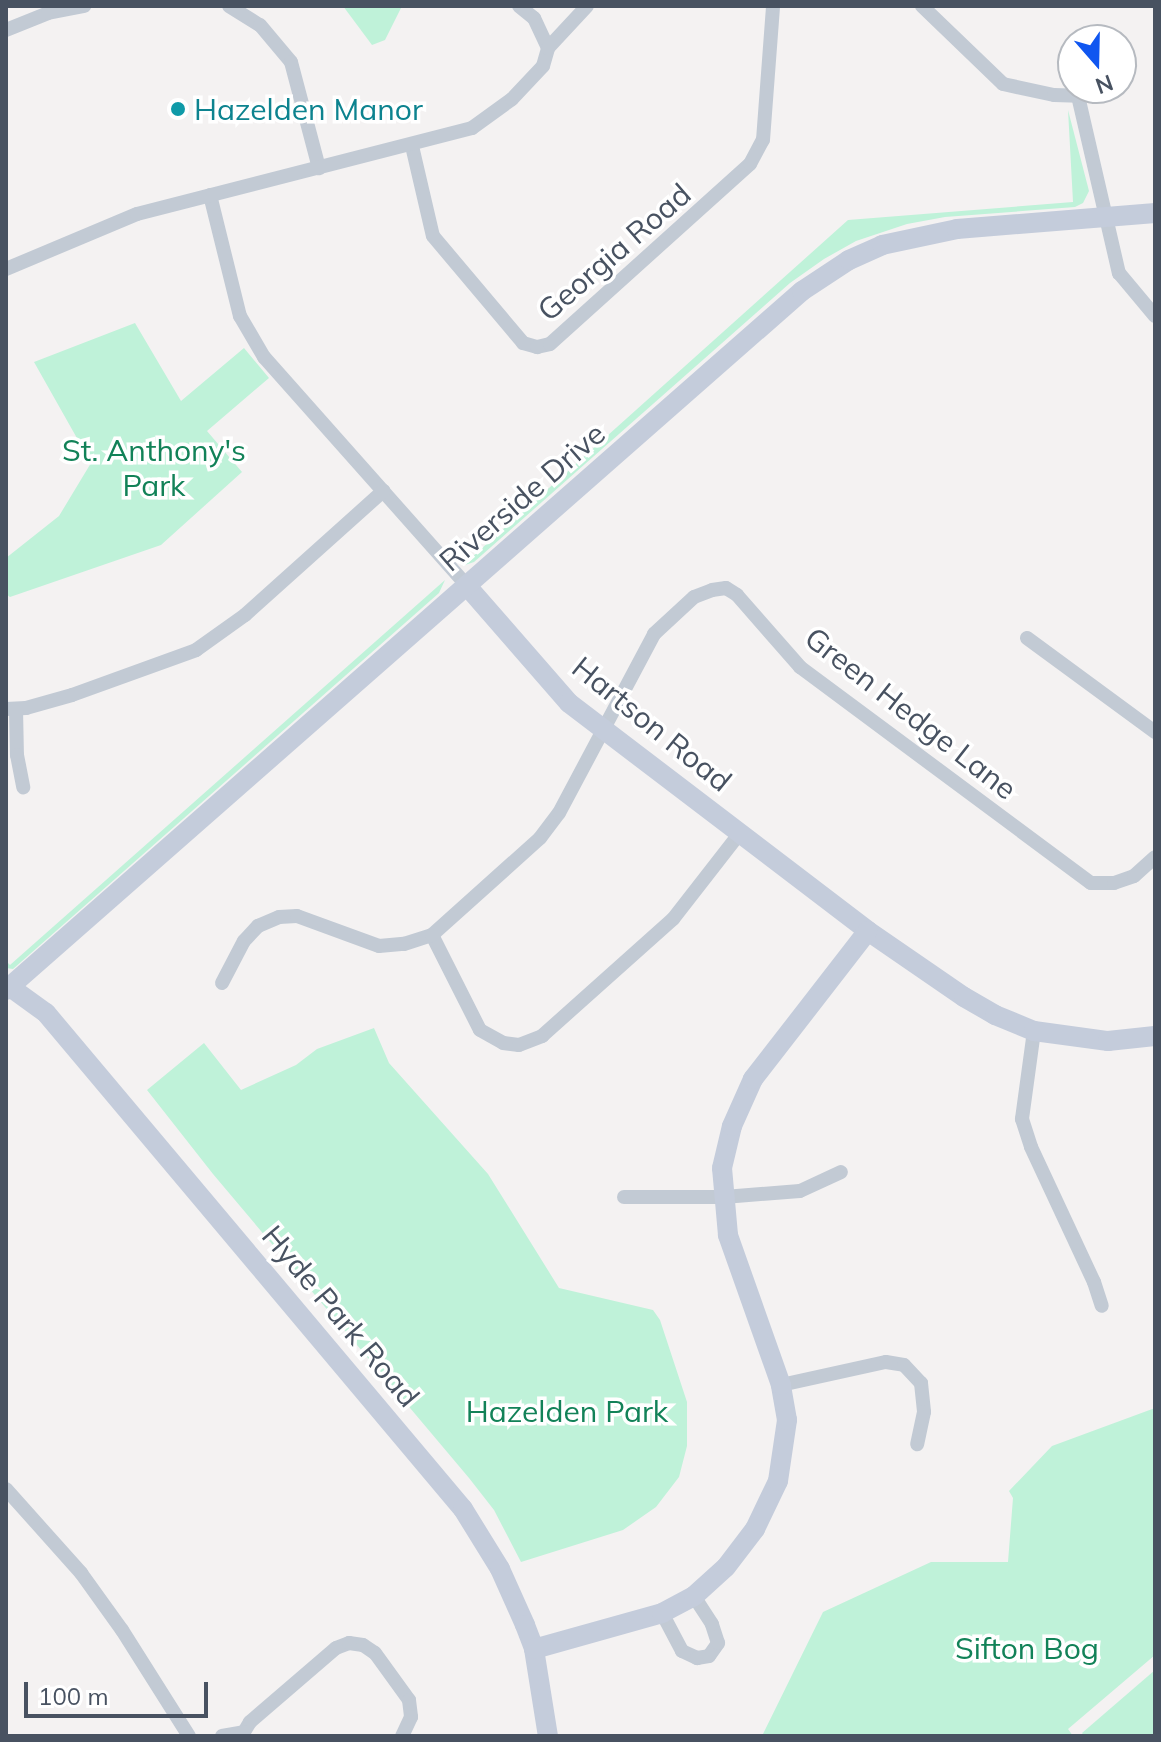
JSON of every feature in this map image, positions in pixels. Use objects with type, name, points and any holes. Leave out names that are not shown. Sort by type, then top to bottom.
[{"type":"main road","name":"Riverside Drive","points":[[7,987],[802,291],[849,260],[882,245],[957,229],[1155,213]]},
{"type":"main road","name":"Hartson Road","points":[[467,586],[569,703],[604,732],[868,931],[964,997],[995,1015],[1034,1031],[1108,1041],[1155,1036]]},
{"type":"main road","points":[[534,1649],[662,1613],[694,1596],[726,1567],[755,1529],[778,1481],[787,1420],[781,1385],[728,1235],[722,1168],[732,1126],[753,1079],[868,931]]},
{"type":"main road","name":"Hyde Park Road","points":[[7,987],[46,1013],[463,1509],[500,1569],[534,1649],[548,1736]]},
{"type":"street","points":[[6,30],[48,13],[84,6]]},
{"type":"street","points":[[229,6],[260,25],[291,62],[319,168]]},
{"type":"street","points":[[519,6],[534,18],[548,48]]},
{"type":"street","points":[[6,269],[137,214],[412,146],[472,128],[512,99],[533,77],[543,66],[548,48],[587,6]]},
{"type":"street","name":"Georgia Road","points":[[412,146],[433,236],[523,343],[537,347],[550,344],[750,164],[763,140],[773,6]]},
{"type":"street","points":[[922,6],[1003,84],[1057,95]]},
{"type":"street","points":[[1080,104],[1119,273],[1155,316]]},
{"type":"street","name":"Hartson Road","points":[[210,195],[240,316],[264,357],[467,586]]},
{"type":"street","points":[[23,787],[11,709],[72,695],[196,650],[245,615],[383,491]]},
{"type":"street","name":"Green Hedge Lane","points":[[222,983],[244,941],[258,926],[279,917],[297,916],[379,946],[404,944],[432,935],[540,838],[559,813],[654,634],[702,592],[726,588],[737,595],[800,667],[1091,883],[1114,883],[1134,876],[1155,857]]},
{"type":"street","points":[[1027,638],[1155,732]]},
{"type":"street","points":[[432,935],[480,1030],[503,1043],[519,1045],[542,1036],[673,919],[740,833]]},
{"type":"street","points":[[1034,1031],[1022,1119],[1031,1147],[1094,1282],[1102,1306]]},
{"type":"street","points":[[624,1197],[724,1197],[800,1191],[841,1172]]},
{"type":"street","points":[[781,1385],[886,1362],[904,1365],[921,1383],[924,1412],[917,1444]]},
{"type":"street","points":[[6,1489],[89,1584],[189,1736]]},
{"type":"street","points":[[662,1613],[682,1651],[697,1658],[709,1656],[718,1643],[712,1624],[694,1596]]},
{"type":"street","points":[[222,1736],[246,1734],[250,1722],[325,1657],[349,1643],[363,1645],[375,1653],[409,1700],[411,1717],[402,1736]]},
{"type":"green space","points":[[343,6],[402,6],[385,40],[372,45]]},
{"type":"green space","points":[[1068,110],[1089,191],[1083,203],[1075,207],[945,217],[907,224],[856,241],[824,259],[790,283],[474,562],[462,566],[848,220],[1073,202]]},
{"type":"green space","name":"St. Anthony's Park","points":[[135,323],[181,401],[244,348],[269,378],[207,431],[242,472],[161,545],[10,597],[6,594],[6,558],[59,516],[91,463],[34,362]]},
{"type":"green space","points":[[445,580],[439,593],[13,969],[6,968],[6,961],[10,965]]},
{"type":"green space","name":"Hazelden Park","points":[[374,1028],[389,1063],[488,1174],[559,1288],[653,1310],[660,1320],[687,1402],[687,1446],[679,1477],[656,1507],[623,1530],[521,1562],[494,1510],[469,1478],[213,1174],[147,1090],[204,1043],[241,1090],[296,1065],[317,1049]]},
{"type":"green space","name":"Sifton Bog","points":[[1155,1408],[1155,1655],[1068,1729],[1073,1736],[762,1736],[823,1612],[931,1562],[1008,1562],[1013,1498],[1009,1491],[1052,1446]]},
{"type":"green space","points":[[1155,1670],[1155,1736],[1084,1736],[1082,1733]]},
{"type":"place","name":"Hazelden Manor","points":[[178,109]]}]
